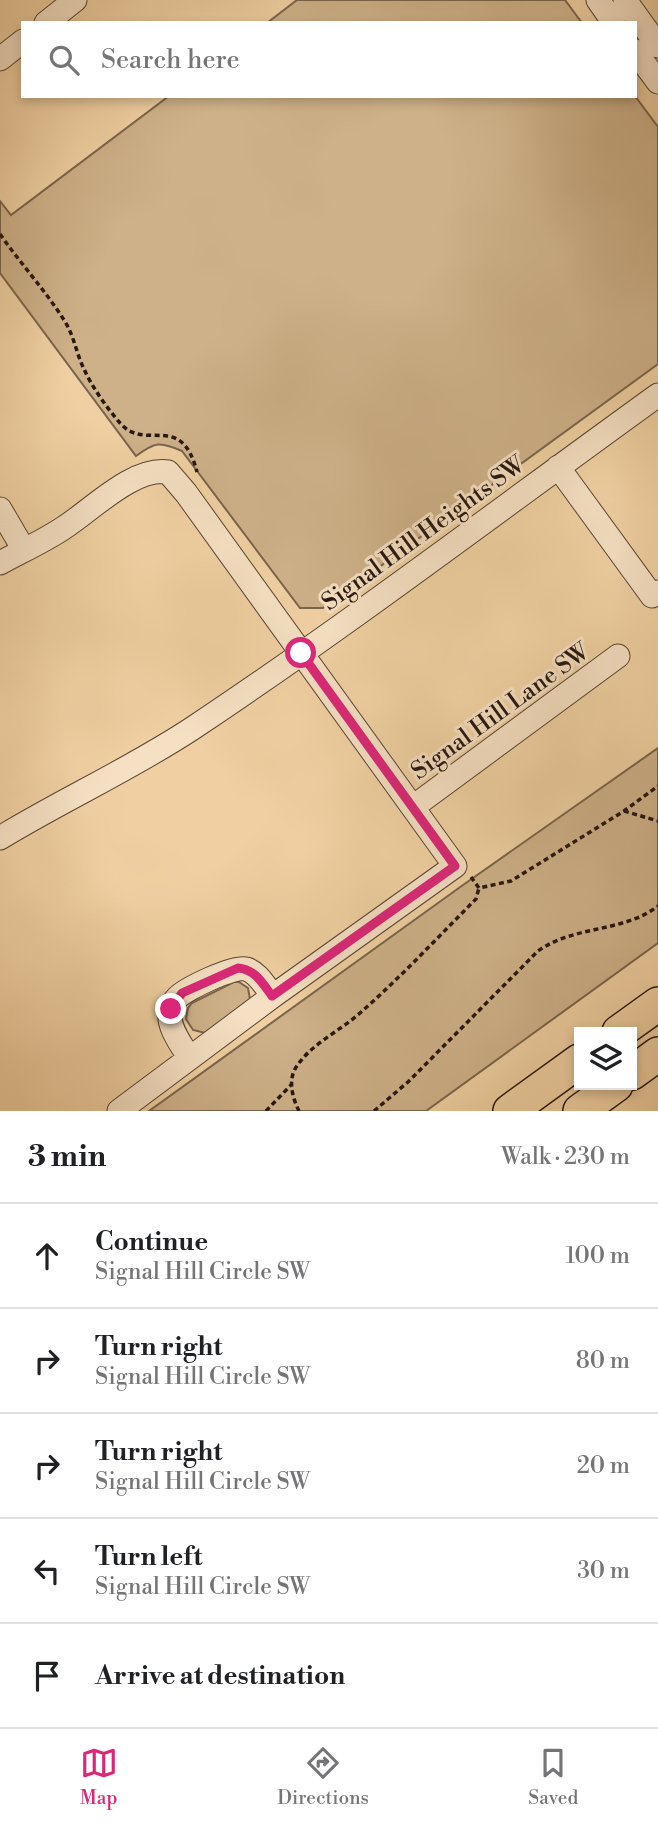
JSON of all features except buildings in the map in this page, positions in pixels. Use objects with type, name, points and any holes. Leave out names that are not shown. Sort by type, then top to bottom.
[{"type":"highway","points":[[626,1027],[658,1004]]},
{"type":"highway","points":[[637,1069],[658,1054]]},
{"type":"highway","points":[[510,1111],[574,1065]]},
{"type":"highway","points":[[580,1111],[609,1090]]},
{"type":"street","points":[[49,21],[75,0]]},
{"type":"street","points":[[598,0],[613,21]]},
{"type":"street","points":[[625,0],[658,46]]},
{"type":"street","points":[[0,58],[21,42]]},
{"type":"street","points":[[637,54],[658,82]]},
{"type":"street","name":"Signal Hill Heights SW","points":[[0,838],[138,762],[193,728],[658,395]]},
{"type":"street","points":[[558,467],[652,596],[658,592]]},
{"type":"street","points":[[0,563],[60,530],[134,478],[155,470],[168,472],[186,492],[455,866],[272,996],[119,1111]]},
{"type":"street","points":[[0,509],[24,550]]},
{"type":"street","name":"Signal Hill Lane SW","points":[[413,807],[618,656]]},
{"type":"street","points":[[189,1058],[173,1030],[170,1016],[173,1003],[182,993],[232,969],[244,968],[255,974],[272,996]]},
{"type":"path","points":[[0,234],[64,319],[85,371],[121,424],[140,434],[171,436],[183,442],[191,453],[198,479]]},
{"type":"path","points":[[479,888],[511,881],[624,811],[658,786]]},
{"type":"path","points":[[624,811],[658,821]]},
{"type":"path","points":[[455,866],[470,876],[479,888]]},
{"type":"path","points":[[299,1111],[292,1084],[295,1069],[307,1055],[361,1012],[397,978],[475,899],[479,888]]},
{"type":"path","points":[[374,1111],[408,1082],[550,942],[567,935],[620,924],[658,906]]},
{"type":"path","points":[[266,1111],[292,1084]]},
{"type":"shaded area","points":[[297,0],[565,0],[581,21],[270,21]]},
{"type":"shaded area","points":[[166,98],[636,98],[658,127],[658,364],[323,608],[300,608],[182,451],[158,444],[136,456],[0,273],[0,201],[11,215]]},
{"type":"shaded area","points":[[658,748],[658,943],[426,1111],[149,1111],[463,885]]},
{"type":"shaded area","points":[[234,982],[248,988],[250,999],[247,1004],[205,1033],[193,1030],[186,1019],[192,1003]]},
{"type":"route","points":[[171,1009],[182,993],[238,968],[250,970],[255,974],[272,996],[455,866],[301,653]]}]
